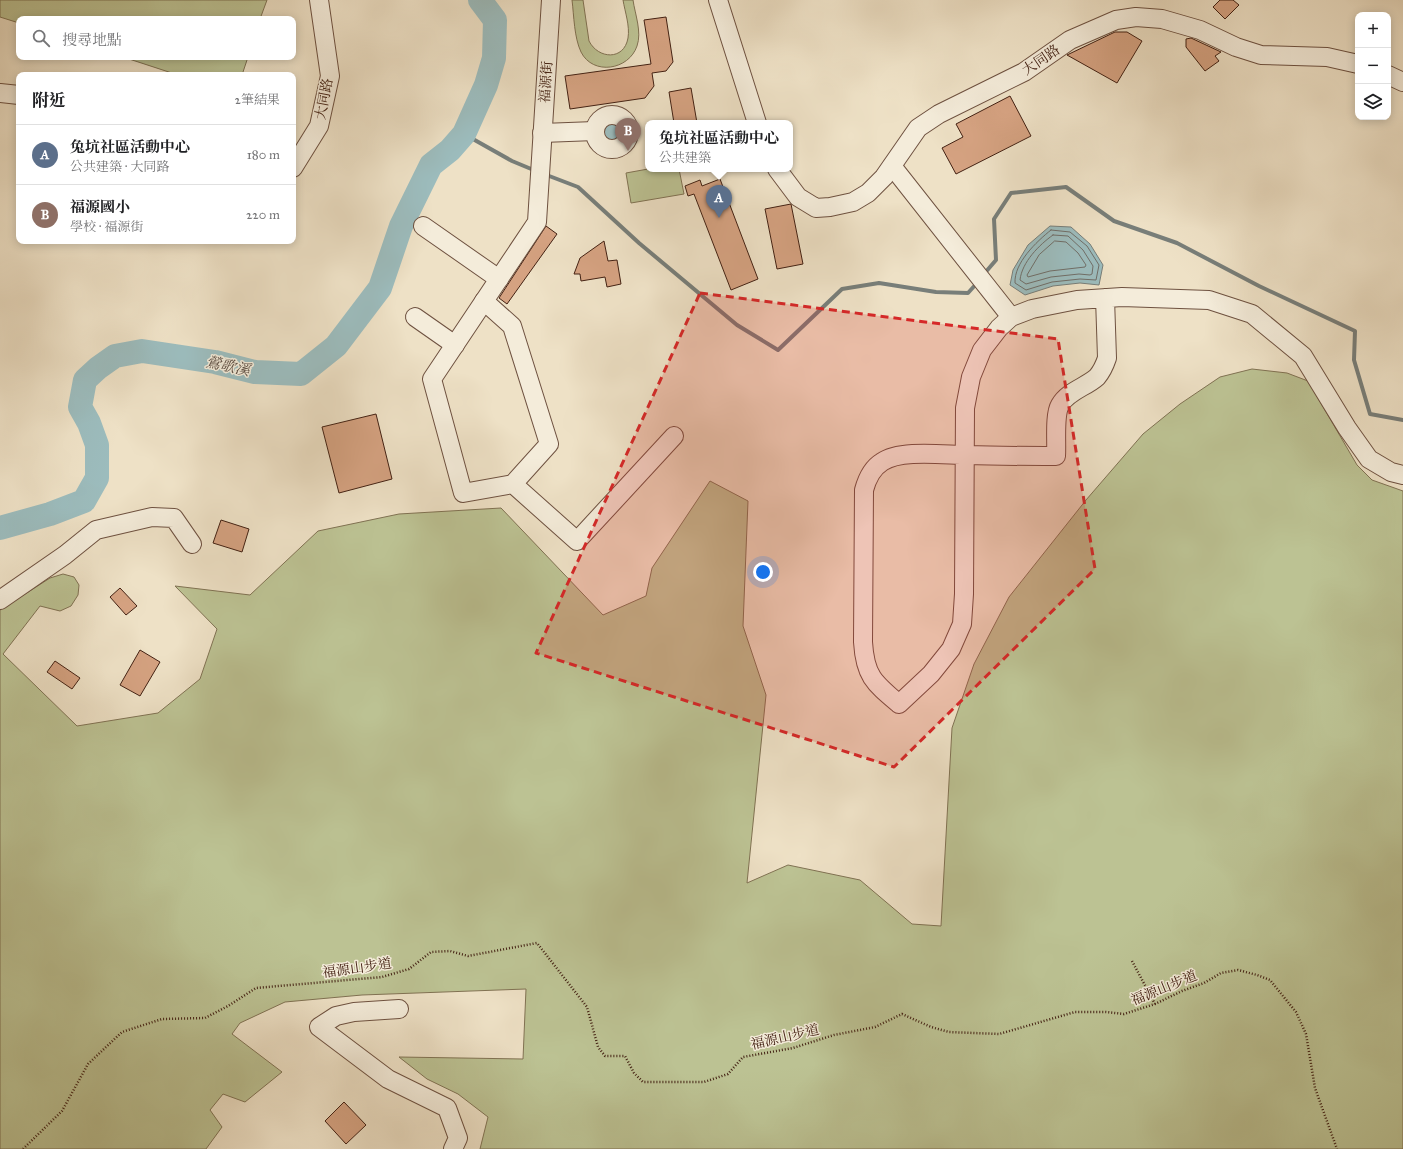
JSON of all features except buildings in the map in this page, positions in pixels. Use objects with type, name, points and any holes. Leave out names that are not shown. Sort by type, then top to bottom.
[{"type":"street","name":"大同路","points":[[296,163],[319,126],[330,76],[319,0]]},
{"type":"street","name":"福源街","points":[[513,484],[463,493],[432,379],[537,222],[551,0]]},
{"type":"street","points":[[718,0],[756,120]]},
{"type":"street","name":"大同路","points":[[778,172],[798,197],[816,208],[854,202],[868,193],[884,178],[918,128],[939,114],[1024,72],[1070,40],[1116,20],[1136,17],[1162,19],[1200,30],[1236,47],[1261,55],[1326,57],[1355,63]]},
{"type":"street","points":[[0,92],[16,95]]},
{"type":"street","points":[[542,133],[595,131]]},
{"type":"street","points":[[892,166],[1011,317]]},
{"type":"street","points":[[423,226],[499,279]]},
{"type":"street","points":[[1105,298],[1107,358],[1104,366],[1097,376],[1066,398],[1060,405],[1057,415],[1056,456],[964,455],[910,454],[895,456],[882,461],[874,469],[867,480],[864,490],[864,660],[869,673],[877,686],[899,704],[931,674],[951,649],[962,624],[964,594],[964,455],[965,408],[971,377],[982,350],[999,328],[1011,317],[1032,309],[1077,300],[1105,298],[1122,297],[1210,300],[1252,314],[1303,356],[1369,459],[1391,472],[1403,475]]},
{"type":"street","points":[[484,301],[512,326],[549,444],[513,484],[577,541],[674,436]]},
{"type":"street","points":[[415,317],[455,345]]},
{"type":"street","points":[[0,600],[65,555],[96,530],[152,517],[174,518],[192,544]]},
{"type":"street","points":[[399,1009],[354,1012],[336,1016],[319,1027],[388,1079],[447,1108],[458,1138],[453,1149]]},
{"type":"path","name":"福源山步道","points":[[23,1149],[62,1111],[88,1064],[122,1032],[162,1019],[205,1018],[228,1006],[256,988],[382,977],[409,969],[431,952],[450,951],[468,956],[537,943],[588,1007],[598,1047],[605,1056],[625,1056],[634,1073],[643,1082],[704,1082],[728,1074],[743,1057],[793,1048],[834,1035],[875,1026],[902,1014],[932,1027],[949,1032],[999,1034],[1074,1012],[1106,1012],[1124,1014],[1155,1004],[1182,991],[1204,983],[1221,973],[1238,970],[1270,980],[1296,1012],[1306,1034],[1315,1088],[1337,1149]]},
{"type":"path","points":[[1132,961],[1155,1004]]},
{"type":"highlighted area","points":[[700,293],[1058,339],[1095,569],[894,767],[536,653]]},
{"type":"green space","points":[[0,0],[267,0],[261,16],[16,16],[16,22],[0,17]]},
{"type":"green space","points":[[572,0],[583,0],[589,41],[593,47],[604,54],[610,55],[621,51],[626,45],[628,29],[623,0],[633,0],[639,35],[637,46],[633,54],[619,65],[610,67],[594,65],[587,60],[581,52],[577,40]]},
{"type":"green space","points":[[132,60],[247,60],[243,72],[169,72]]},
{"type":"green space","points":[[645,170],[645,172],[680,172],[684,194],[631,203],[626,173]]},
{"type":"green space","points":[[1252,369],[1287,373],[1308,381],[1357,465],[1372,480],[1403,491],[1403,1149],[480,1149],[488,1117],[458,1094],[427,1079],[399,1057],[523,1059],[526,989],[362,995],[285,1002],[240,1023],[232,1034],[282,1072],[245,1102],[223,1094],[210,1110],[222,1127],[206,1149],[0,1149],[0,610],[50,578],[63,574],[74,577],[79,585],[78,595],[71,606],[60,611],[40,606],[3,654],[77,726],[158,713],[200,679],[217,629],[175,586],[250,595],[318,531],[399,514],[501,508],[603,615],[646,596],[652,568],[710,481],[748,501],[743,626],[766,695],[747,883],[788,865],[860,880],[912,924],[941,926],[952,728],[974,664],[1009,597],[1086,500],[1143,434],[1180,404],[1220,377]]},
{"type":"water","points":[[612,123],[618,126],[621,132],[618,138],[612,141],[606,138],[603,132],[606,126]]},
{"type":"water","points":[[1050,226],[1071,227],[1090,244],[1103,265],[1099,285],[1080,283],[1053,286],[1025,295],[1010,285],[1013,270],[1028,245]]},
{"type":"waterway","name":"鶯歌溪","points":[[0,528],[50,514],[84,501],[97,478],[97,445],[89,423],[80,407],[85,380],[98,368],[115,356],[142,351],[215,362],[255,372],[301,374],[336,346],[380,288],[401,226],[431,165],[450,150],[464,134],[486,85],[494,58],[495,20],[480,0]]},
{"type":"waterway","points":[[464,134],[512,161],[536,171]]},
{"type":"waterway","points":[[544,174],[578,187],[639,243],[737,325],[778,350],[842,289],[879,283],[936,292],[968,293],[977,283]]},
{"type":"waterway","points":[[984,274],[996,260],[994,219],[1011,193],[1066,187],[1114,221],[1177,243],[1259,286],[1355,331],[1354,360],[1370,414],[1403,420]]},
{"type":"place","name":"福源國小","points":[[628,151]]},
{"type":"place","name":"兔坑社區活動中心","points":[[719,218]]}]
